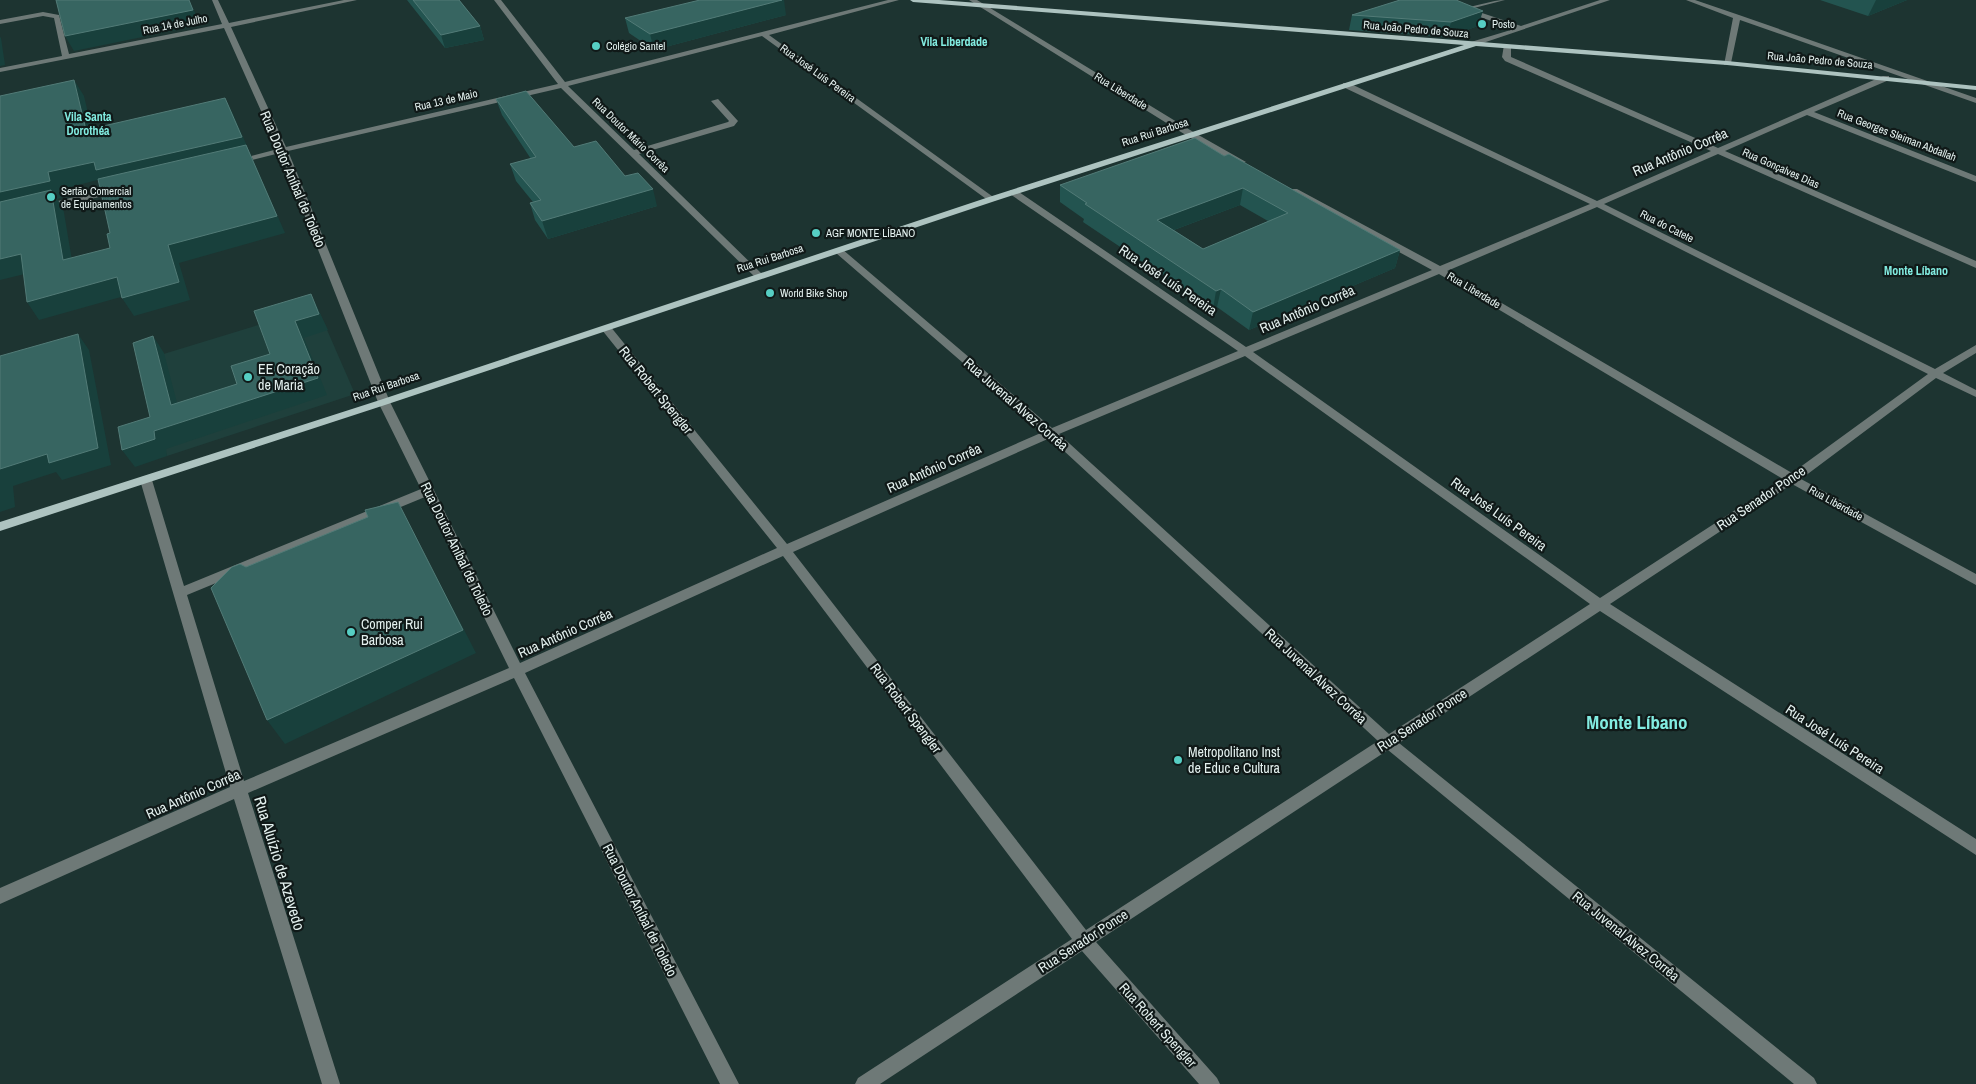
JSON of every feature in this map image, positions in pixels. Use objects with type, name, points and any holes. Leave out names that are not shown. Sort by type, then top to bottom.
[{"type":"main road","name":"Rua João Pedro de Souza","points":[[913,0],[1727,63],[1976,88]]},
{"type":"main road","name":"Rua Rui Barbosa","points":[[0,527],[384,402],[1013,192],[1474,44]]},
{"type":"street","name":"Rua Doutor Aníbal de Toledo","points":[[215,0],[225,26],[283,150],[384,402],[516,671],[730,1084]]},
{"type":"street","name":"Rua 14 de Julho","points":[[0,70],[354,0]]},
{"type":"street","name":"Rua Doutor Mário Corrêa","points":[[497,0],[563,85],[759,276]]},
{"type":"street","name":"Rua 13 de Maio","points":[[227,164],[563,85],[765,35],[896,0]]},
{"type":"street","name":"Rua Liberdade","points":[[972,0],[1192,135],[1251,167]]},
{"type":"street","points":[[1435,0],[1522,29]]},
{"type":"street","points":[[1463,9],[1502,0]]},
{"type":"street","name":"Rua Rui Barbosa","points":[[1474,44],[1607,0]]},
{"type":"street","points":[[1689,0],[1976,101]]},
{"type":"street","points":[[0,22],[43,14],[57,16],[66,57]]},
{"type":"street","points":[[1727,63],[1737,16]]},
{"type":"street","name":"Rua José Luís Pereira","points":[[765,35],[992,199]]},
{"type":"street","name":"Rua Gonçalves Dias","points":[[1507,47],[1506,56],[1508,59],[1976,266]]},
{"type":"street","name":"Rua Antônio Corrêa","points":[[0,896],[239,790],[516,671],[1051,433],[1598,204],[1886,78]]},
{"type":"street","name":"Rua do Catete","points":[[1346,85],[1598,204],[1976,394]]},
{"type":"street","points":[[634,153],[734,122],[715,102]]},
{"type":"street","name":"Rua Georges Sleiman Abdallah","points":[[1809,113],[1976,179]]},
{"type":"street","name":"Rua Liberdade","points":[[1286,186],[1439,270],[1792,478],[1976,580]]},
{"type":"street","points":[[38,208],[123,188]]},
{"type":"street","name":"Rua José Luís Pereira","points":[[1013,192],[1245,351],[1599,604],[1976,848]]},
{"type":"street","name":"Rua Juvenal Alvez Corrêa","points":[[839,251],[1051,433],[1388,742],[1808,1084]]},
{"type":"street","name":"Rua Robert Spengler","points":[[606,328],[785,550],[1084,941],[1211,1084]]},
{"type":"street","name":"Rua Senador Ponce","points":[[864,1084],[1792,478],[1936,373],[1976,348]]},
{"type":"street","name":"Rua Aluízio de Azevedo","points":[[146,480],[239,790],[331,1084]]},
{"type":"street","points":[[180,594],[428,491]]},
{"type":"shaded area","name":"EE Coração de Maria","points":[[317,307],[355,394],[167,456],[144,360]]},
{"type":"building","points":[[56,0],[189,0],[193,10],[65,36]]},
{"type":"building","points":[[413,0],[459,0],[480,26],[441,35]]},
{"type":"building","points":[[700,0],[782,0],[650,34],[625,18]]},
{"type":"building","points":[[1400,0],[1456,0],[1483,11],[1451,22],[1352,15]]},
{"type":"building","points":[[74,80],[86,130],[225,98],[242,137],[96,170],[94,162],[48,172],[50,181],[0,192],[0,96]]},
{"type":"building","points":[[526,91],[574,147],[596,141],[625,176],[638,173],[653,189],[542,221],[530,203],[541,200],[510,164],[536,157],[496,99]]},
{"type":"building","points":[[1195,138],[1224,156],[1229,154],[1400,250],[1253,312],[1221,289],[1216,291],[1085,204],[1087,203],[1060,185]],"holes":[[[1243,188],[1288,213],[1203,249],[1157,220]]]},
{"type":"building","points":[[246,145],[277,216],[168,245],[179,282],[122,298],[117,277],[27,302],[21,254],[0,259],[0,202],[51,190],[63,260],[110,248],[107,234],[110,233],[98,179]]},
{"type":"building","points":[[311,294],[319,314],[295,321],[318,378],[154,431],[155,439],[122,450],[118,427],[150,417],[133,343],[153,336],[171,405],[237,384],[231,366],[270,354],[254,311]]},
{"type":"building","points":[[78,334],[98,448],[49,463],[47,454],[0,469],[0,356]]},
{"type":"building","name":"Comper Rui Barbosa","points":[[398,502],[463,630],[267,720],[211,588],[232,567],[240,564],[246,567],[368,517],[365,510]]},
{"type":"place","name":"Posto","points":[[1482,24]]},
{"type":"place","name":"Colégio Santel","points":[[596,46]]},
{"type":"place","name":"Sertão Comercial de Equipamentos","points":[[51,197]]},
{"type":"place","name":"AGF MONTE LÍBANO","points":[[816,233]]},
{"type":"place","name":"World Bike Shop","points":[[770,293]]},
{"type":"place","name":"EE Coração de Maria","points":[[248,377]]},
{"type":"place","name":"Comper Rui Barbosa","points":[[351,632]]},
{"type":"place","name":"Metropolitano Inst de Educ e Cultura","points":[[1178,760]]},
{"type":"district","name":"Vila Liberdade","points":[[954,42]]},
{"type":"district","name":"Vila Santa Dorothéa","points":[[88,124]]},
{"type":"district","name":"Monte Líbano","points":[[1916,271]]},
{"type":"district","name":"Monte Líbano","points":[[1637,722]]}]
